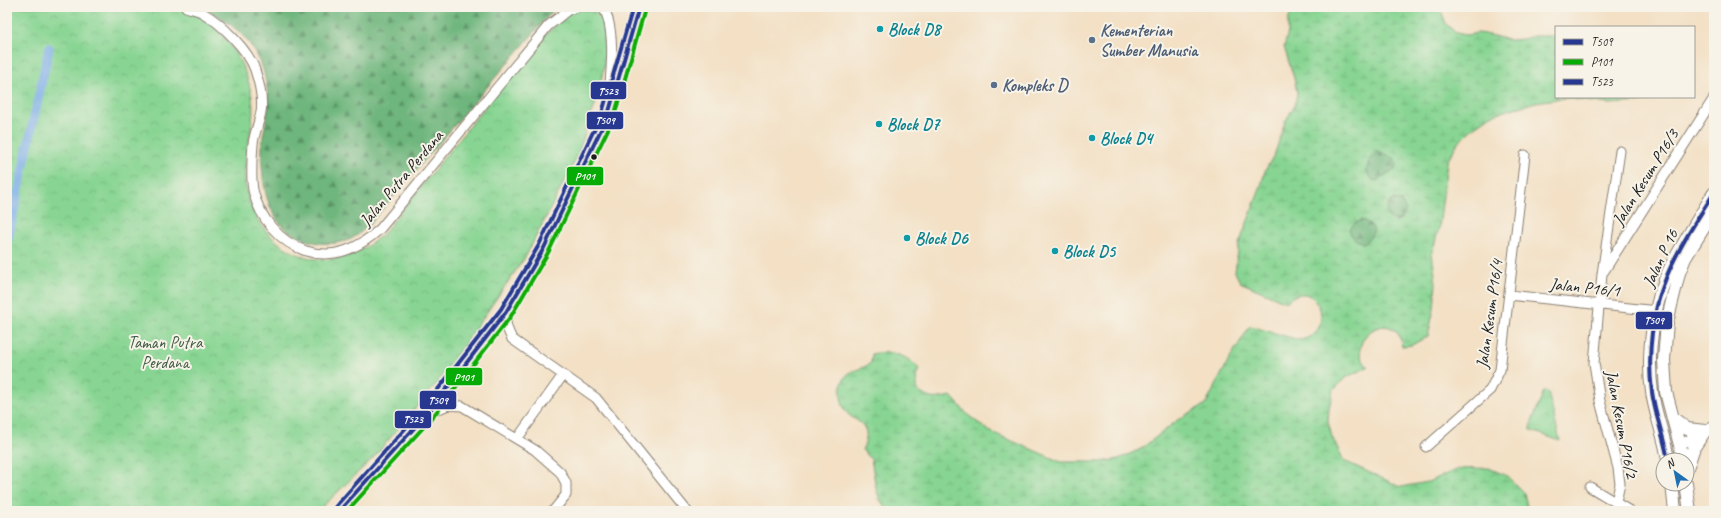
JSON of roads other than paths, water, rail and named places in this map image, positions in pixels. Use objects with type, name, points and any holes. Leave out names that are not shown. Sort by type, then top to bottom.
[{"type":"main road","points":[[339,511],[426,415],[506,312],[544,248],[608,115],[639,7]]},
{"type":"street","name":"Jalan Putra Perdana","points":[[186,7],[202,12],[215,21],[242,50],[255,69],[260,90],[262,110],[253,143],[253,189],[258,206],[267,222],[276,233],[301,250],[316,254],[331,254],[347,251],[366,242],[380,229],[548,26],[568,10],[576,7]]},
{"type":"street","points":[[603,7],[607,13],[611,44],[608,115]]},
{"type":"street","name":"Jalan Kesum P16/3","points":[[1602,274],[1714,98]]},
{"type":"street","name":"Jalan Kesum P16/3","points":[[1599,304],[1620,151]]},
{"type":"street","name":"Jalan Kesum P16/4","points":[[1426,447],[1490,390],[1496,382],[1500,370],[1525,155]]},
{"type":"street","name":"Jalan P 16","points":[[1666,452],[1652,393],[1650,362],[1657,311],[1660,297],[1672,264],[1714,193]]},
{"type":"street","name":"Jalan P 16","points":[[1681,452],[1666,392],[1664,360],[1667,322],[1684,258],[1714,211]]},
{"type":"street","name":"Jalan P16/1","points":[[1509,295],[1657,311]]},
{"type":"street","name":"Jalan Kesum P16/2","points":[[1599,304],[1594,363],[1600,401],[1618,468],[1620,484],[1616,502]]},
{"type":"street","points":[[506,312],[505,322],[512,339],[596,398],[687,511]]},
{"type":"street","points":[[517,439],[563,374]]},
{"type":"street","points":[[1652,393],[1671,437],[1680,445]]},
{"type":"street","points":[[426,415],[448,405],[462,406],[535,450],[560,472],[566,483],[566,495],[553,511]]},
{"type":"street","points":[[1673,418],[1687,429],[1709,428]]},
{"type":"street","points":[[1676,452],[1680,445],[1709,428]]},
{"type":"street","points":[[1692,452],[1694,447],[1709,428]]},
{"type":"street","points":[[1590,487],[1630,511]]},
{"type":"street","points":[[1673,492],[1675,507]]},
{"type":"street","points":[[1675,492],[1675,507]]},
{"type":"street","points":[[1687,492],[1690,511]]},
{"type":"waterway","points":[[8,239],[49,48]]},
{"type":"place","name":"Block D8","points":[[880,29]]},
{"type":"place","name":"Kementerian Sumber Manusia","points":[[1092,40]]},
{"type":"place","name":"Kompleks D","points":[[994,85]]},
{"type":"place","name":"Block D7","points":[[879,124]]},
{"type":"place","name":"Block D4","points":[[1092,138]]},
{"type":"place","name":"Block D6","points":[[907,238]]},
{"type":"place","name":"Block D5","points":[[1055,251]]},
{"type":"park label","name":"Taman Putra Perdana","points":[[165,352]]}]
